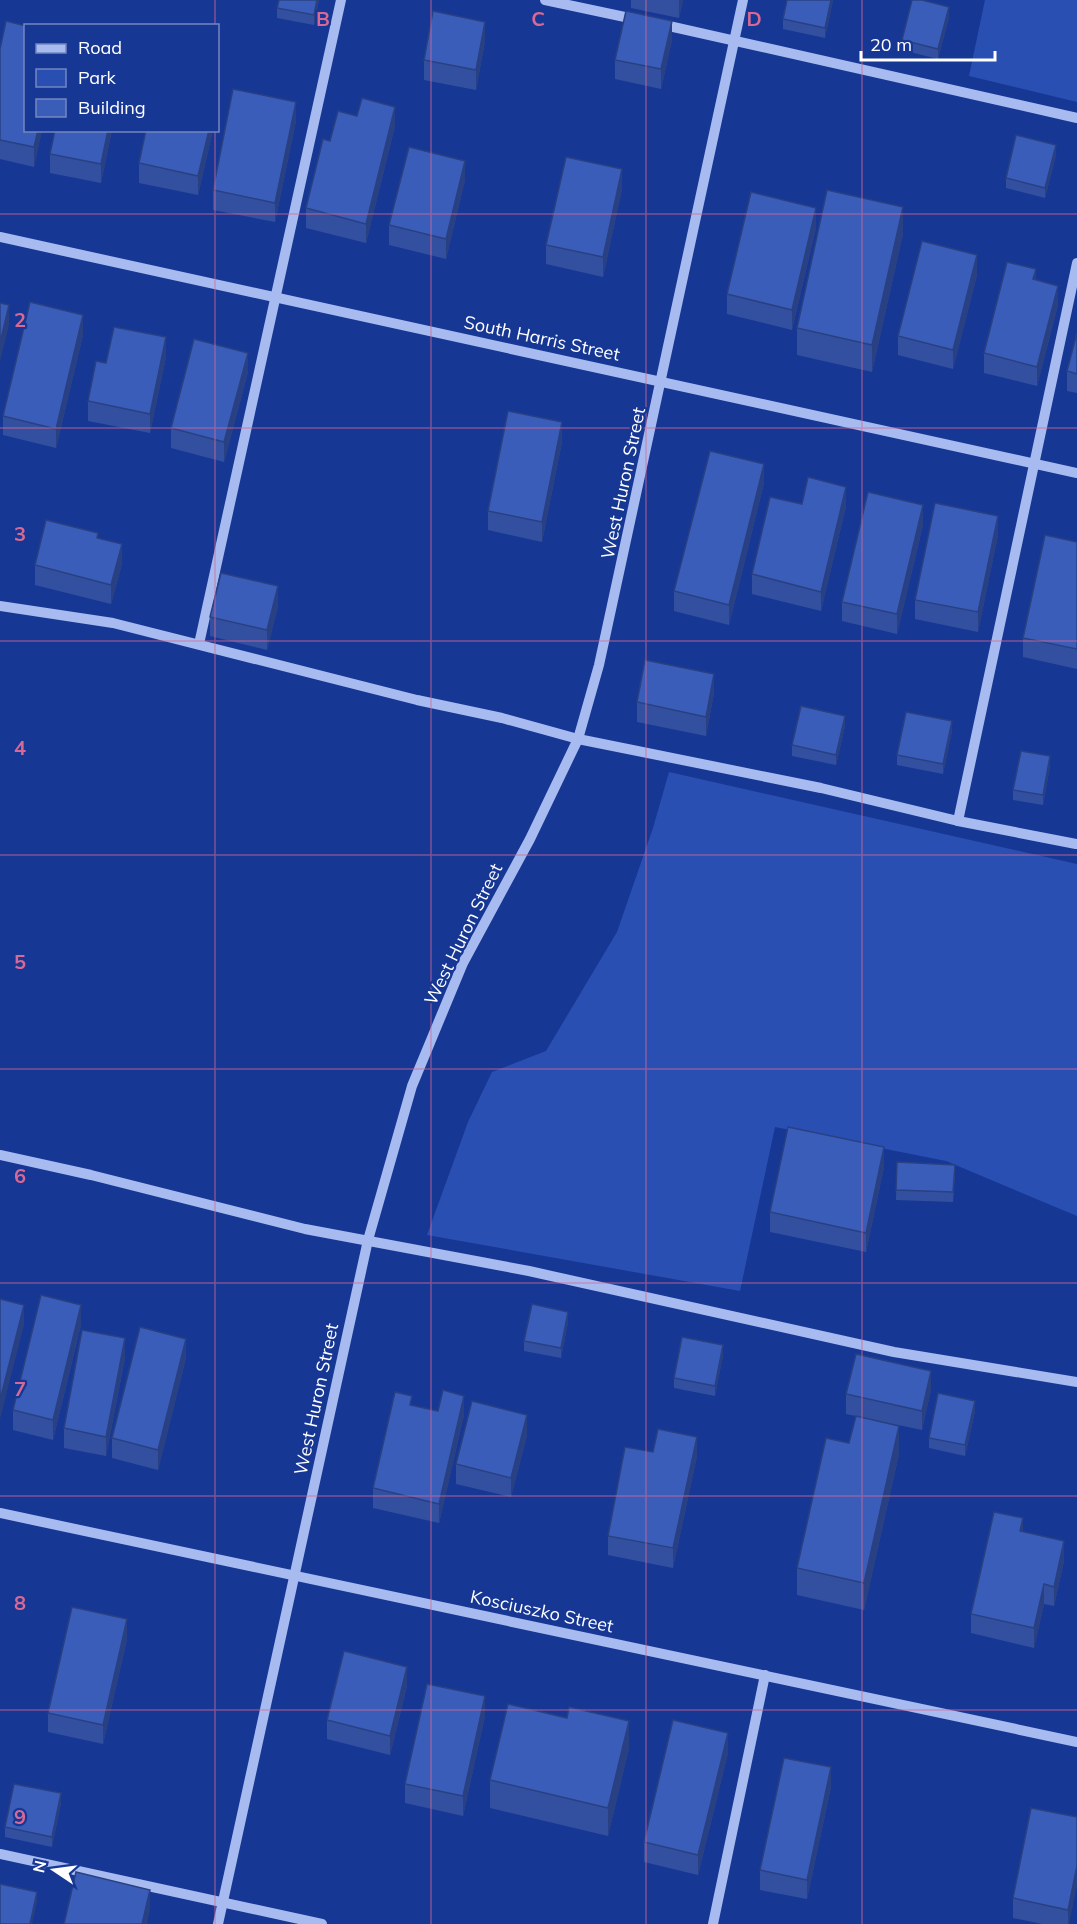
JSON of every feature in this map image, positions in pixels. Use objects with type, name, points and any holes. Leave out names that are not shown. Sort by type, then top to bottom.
[{"type":"street","points":[[199,644],[341,0]]},
{"type":"street","points":[[545,0],[734,40],[1077,118]]},
{"type":"street","name":"West Huron Street","points":[[218,1924],[368,1240],[412,1086],[459,973],[530,839],[578,739],[599,665],[743,0]]},
{"type":"street","name":"South Harris Street","points":[[0,237],[1077,473]]},
{"type":"street","points":[[958,821],[1077,262]]},
{"type":"street","points":[[0,606],[113,623],[280,667],[324,675],[417,700],[502,718],[578,739],[820,788],[958,821],[1076,844]]},
{"type":"street","points":[[0,1155],[91,1175],[305,1229],[529,1271],[894,1352],[1077,1382]]},
{"type":"street","name":"Kosciuszko Street","points":[[0,1513],[1077,1742]]},
{"type":"street","points":[[713,1924],[765,1675]]},
{"type":"street","points":[[0,1854],[322,1924]]},
{"type":"green space","points":[[985,0],[1077,0],[1077,102],[969,76]]},
{"type":"green space","points":[[669,772],[1077,864],[1077,1216],[946,1161],[775,1127],[740,1291],[427,1235],[468,1122],[492,1072],[546,1051],[617,932],[653,828]]},
{"type":"building","points":[[279,0],[317,0],[314,15],[277,8]]},
{"type":"building","points":[[787,0],[831,0],[825,28],[783,19]]},
{"type":"building","points":[[912,0],[922,0],[949,7],[938,49],[902,40]]},
{"type":"building","points":[[433,11],[485,22],[476,70],[424,60]]},
{"type":"building","points":[[626,11],[672,21],[661,69],[615,60]]},
{"type":"building","points":[[6,21],[24,26],[24,132],[38,132],[34,147],[0,140],[0,49]]},
{"type":"building","points":[[233,89],[296,102],[275,203],[213,190]]},
{"type":"building","points":[[362,98],[395,107],[366,224],[306,208],[323,139],[330,141],[338,111],[357,116]]},
{"type":"building","points":[[55,132],[108,132],[101,164],[50,154]]},
{"type":"building","points":[[146,132],[209,132],[198,176],[139,163]]},
{"type":"building","points":[[1016,135],[1056,145],[1045,188],[1006,178]]},
{"type":"building","points":[[409,147],[465,161],[446,239],[389,225]]},
{"type":"building","points":[[566,157],[622,169],[603,257],[546,245]]},
{"type":"building","points":[[827,190],[903,207],[872,345],[797,328]]},
{"type":"building","points":[[751,192],[816,208],[792,310],[727,294]]},
{"type":"building","points":[[922,241],[977,255],[953,350],[898,336]]},
{"type":"building","points":[[1007,262],[1036,269],[1033,279],[1058,286],[1037,367],[984,353]]},
{"type":"building","points":[[30,302],[83,315],[56,429],[3,416]]},
{"type":"building","points":[[0,303],[9,305],[0,343]]},
{"type":"building","points":[[114,327],[166,337],[150,414],[88,401],[96,361],[106,363]]},
{"type":"building","points":[[1077,333],[1077,374],[1067,371]]},
{"type":"building","points":[[194,339],[248,353],[224,442],[171,428]]},
{"type":"building","points":[[508,411],[562,422],[542,522],[488,511]]},
{"type":"building","points":[[710,451],[764,464],[729,605],[674,591]]},
{"type":"building","points":[[808,477],[846,487],[821,592],[752,574],[770,497],[802,504]]},
{"type":"building","points":[[868,492],[923,505],[897,614],[842,602]]},
{"type":"building","points":[[935,503],[998,516],[978,612],[915,600]]},
{"type":"building","points":[[46,520],[98,533],[97,538],[122,544],[111,585],[35,565]]},
{"type":"building","points":[[1045,535],[1077,542],[1077,649],[1023,638]]},
{"type":"building","points":[[221,573],[278,586],[267,630],[210,617]]},
{"type":"building","points":[[645,660],[714,674],[706,717],[637,702]]},
{"type":"building","points":[[801,706],[845,716],[836,755],[792,745]]},
{"type":"building","points":[[906,712],[952,721],[943,764],[897,755]]},
{"type":"building","points":[[1021,751],[1050,756],[1043,795],[1013,790]]},
{"type":"building","points":[[788,1127],[884,1147],[866,1233],[770,1212]]},
{"type":"building","points":[[897,1162],[955,1165],[953,1192],[896,1190]]},
{"type":"building","points":[[41,1295],[81,1305],[53,1420],[13,1410]]},
{"type":"building","points":[[0,1299],[24,1305],[0,1400]]},
{"type":"building","points":[[532,1304],[568,1312],[561,1348],[524,1341]]},
{"type":"building","points":[[140,1327],[186,1339],[158,1450],[112,1438]]},
{"type":"building","points":[[82,1330],[125,1338],[106,1437],[64,1428]]},
{"type":"building","points":[[682,1337],[723,1345],[715,1386],[674,1378]]},
{"type":"building","points":[[856,1354],[931,1371],[922,1411],[846,1394]]},
{"type":"building","points":[[443,1390],[464,1396],[439,1504],[373,1488],[395,1392],[412,1396],[410,1405],[438,1411]]},
{"type":"building","points":[[938,1393],[975,1401],[965,1445],[929,1438]]},
{"type":"building","points":[[472,1401],[527,1415],[511,1478],[456,1464]]},
{"type":"building","points":[[856,1416],[899,1426],[864,1583],[797,1568],[826,1438],[849,1443]]},
{"type":"building","points":[[658,1429],[697,1437],[673,1548],[608,1536],[625,1447],[653,1452]]},
{"type":"building","points":[[994,1512],[1023,1518],[1020,1531],[1064,1541],[1054,1587],[1044,1584],[1034,1628],[971,1614]]},
{"type":"building","points":[[72,1607],[127,1619],[103,1725],[48,1713]]},
{"type":"building","points":[[344,1651],[407,1667],[390,1736],[327,1720]]},
{"type":"building","points":[[427,1684],[485,1696],[463,1796],[405,1784]]},
{"type":"building","points":[[508,1704],[567,1718],[569,1707],[629,1721],[608,1808],[490,1780]]},
{"type":"building","points":[[673,1720],[728,1733],[698,1855],[644,1842]]},
{"type":"building","points":[[784,1758],[831,1767],[807,1880],[760,1870]]},
{"type":"building","points":[[14,1784],[61,1793],[52,1837],[5,1827]]},
{"type":"building","points":[[1031,1808],[1077,1817],[1077,1866],[1068,1910],[1013,1898]]},
{"type":"building","points":[[76,1872],[150,1890],[142,1924],[64,1924]]},
{"type":"building","points":[[0,1884],[37,1892],[30,1924],[0,1924]]}]
